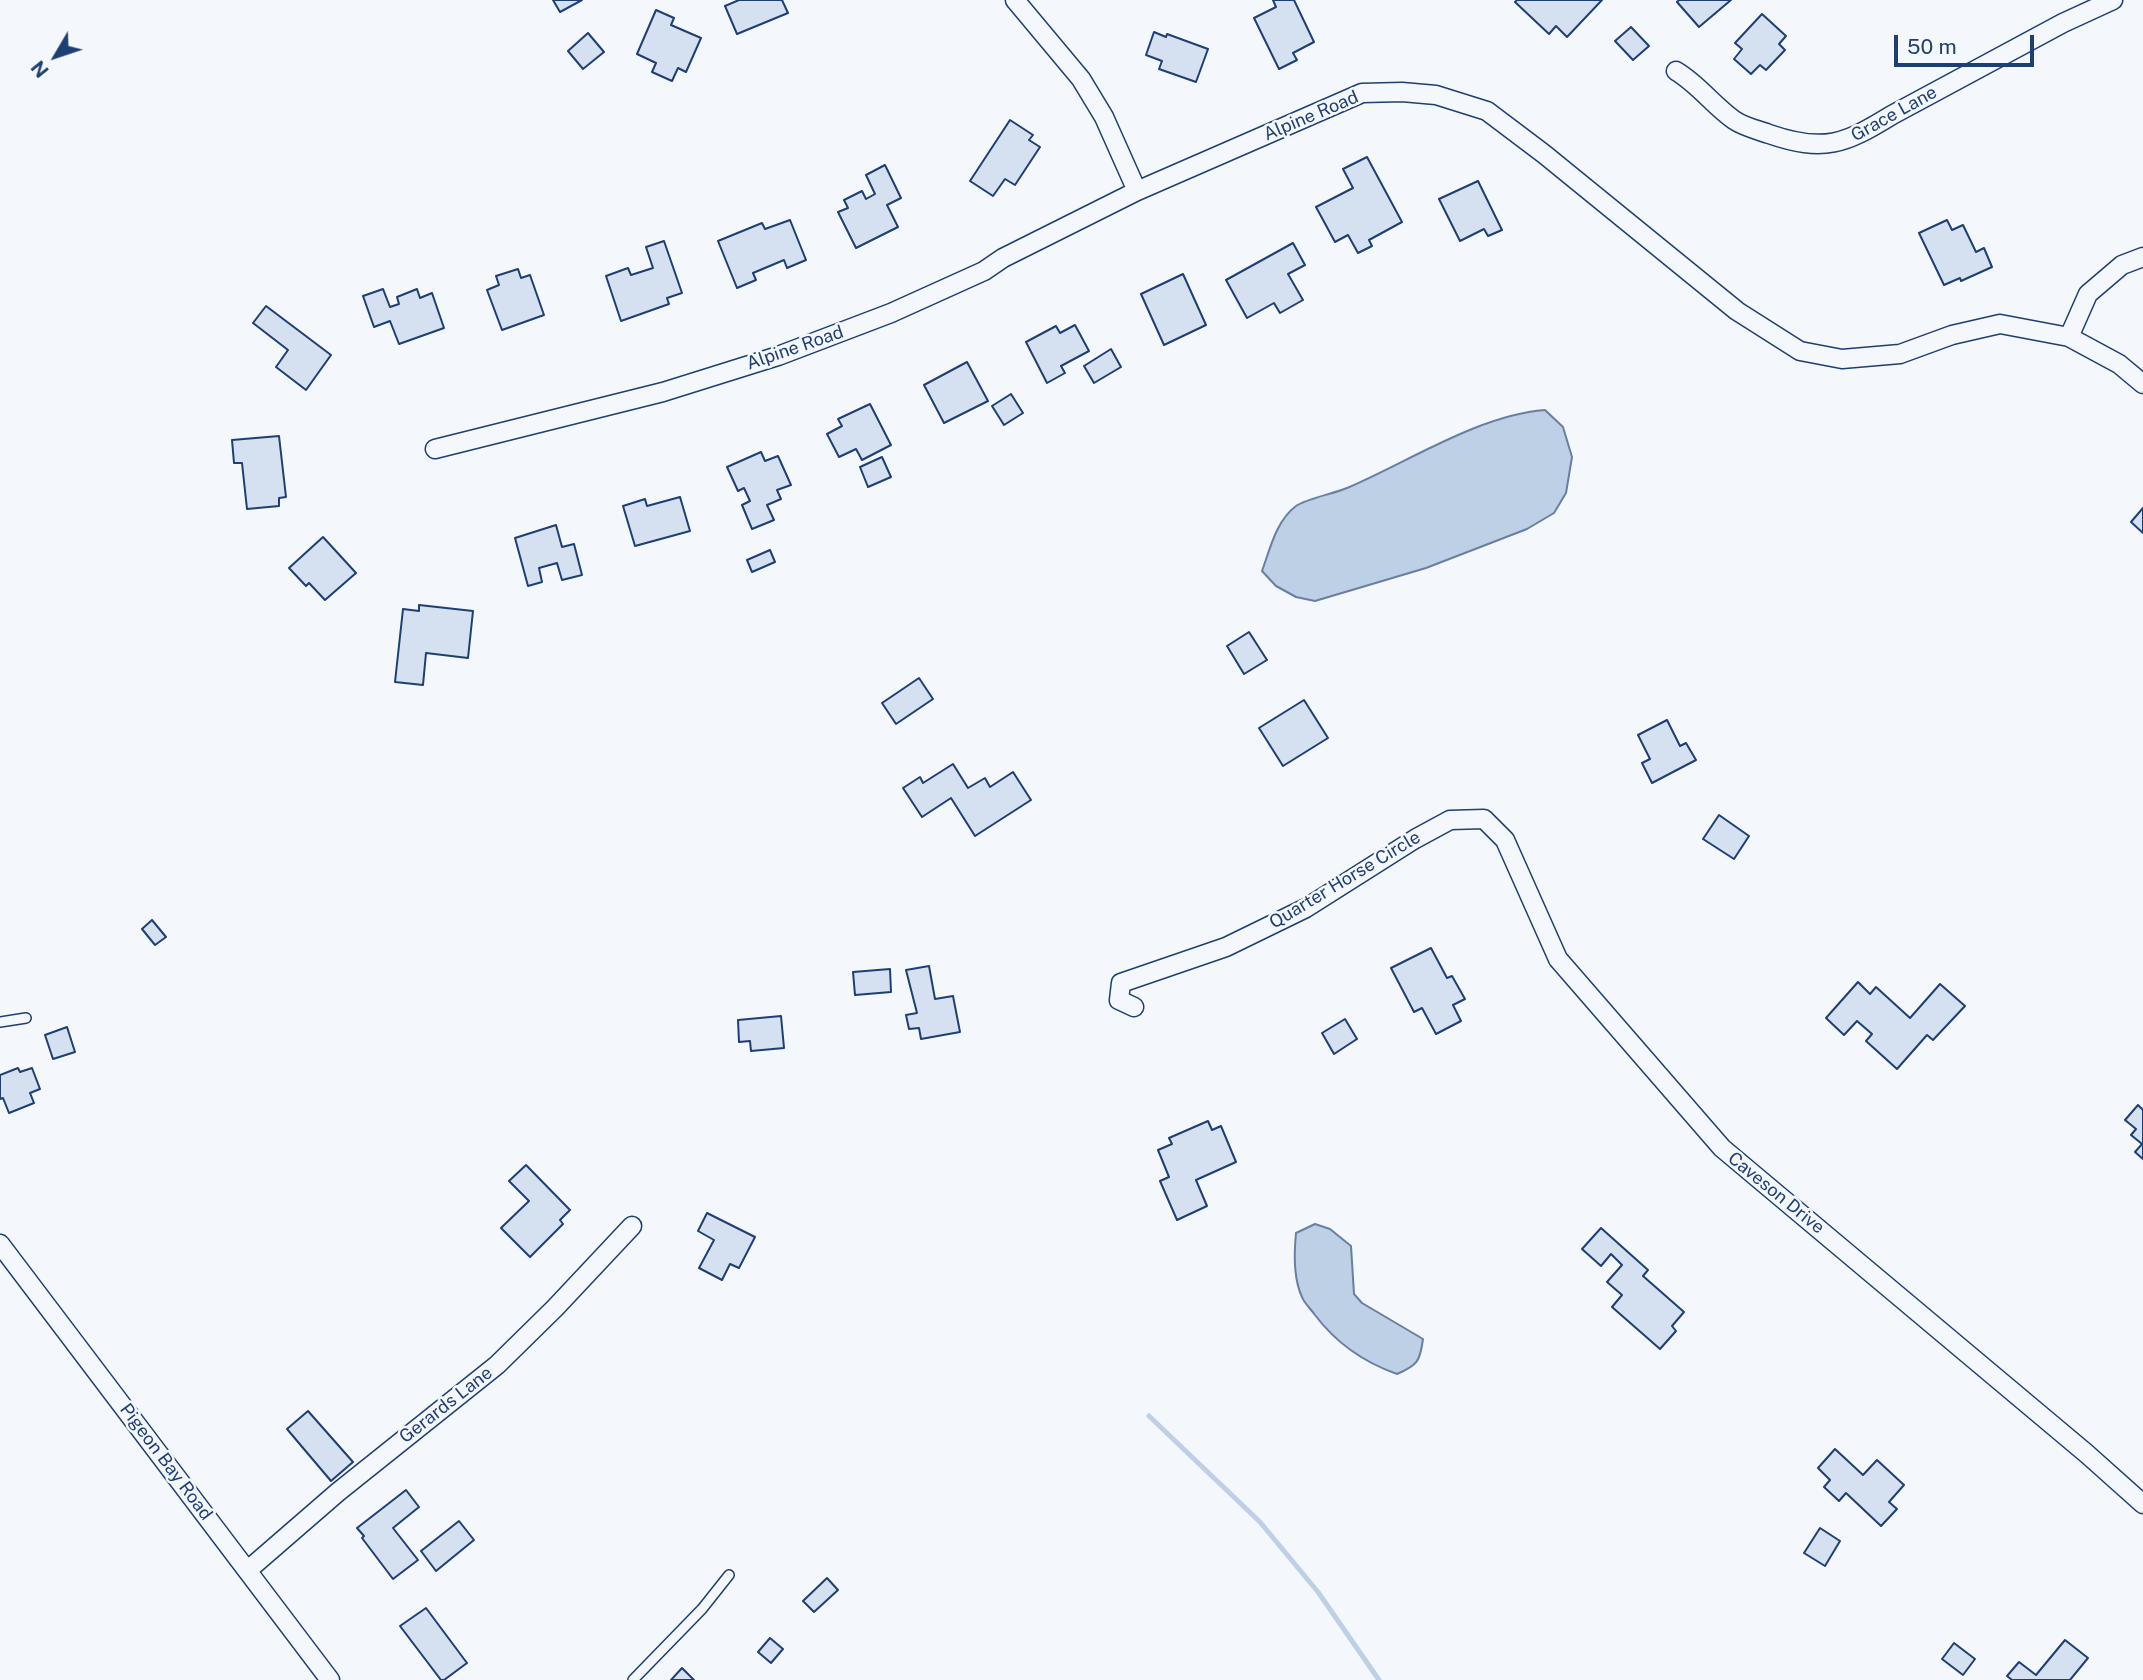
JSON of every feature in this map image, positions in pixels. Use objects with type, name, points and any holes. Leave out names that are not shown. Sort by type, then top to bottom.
[{"type":"street","points":[[1015,0],[1081,79],[1104,117],[1138,191]]},
{"type":"street","name":"Grace Lane","points":[[1676,71],[1737,122],[1796,142],[1830,145],[1866,131],[2051,29],[2113,0]]},
{"type":"street","name":"Alpine Road","points":[[435,449],[663,392],[835,335],[931,296],[1138,191],[1362,93],[1436,95],[1487,111],[1544,153],[1737,311],[1800,351],[1842,359],[1899,354],[1952,335],[2000,324],[2069,337],[2119,364],[2143,384]]},
{"type":"street","points":[[2069,337],[2088,294],[2122,265],[2143,257]]},
{"type":"street","name":"Quarter Horse Circle","points":[[1134,1007],[1119,1000],[1121,983],[1226,947],[1306,908],[1450,820],[1484,819]]},
{"type":"street","name":"Caveson Drive","points":[[1484,819],[1504,840],[1558,959],[1722,1148],[2078,1446],[2143,1504]]},
{"type":"street","name":"Gerards Lane","points":[[247,1570],[338,1492],[497,1365],[632,1226]]},
{"type":"street","name":"Pigeon Bay Road","points":[[0,1244],[330,1680]]},
{"type":"lane","points":[[0,1022],[26,1018]]},
{"type":"lane","points":[[633,1680],[702,1609],[729,1575]]},
{"type":"water","points":[[1545,410],[1563,427],[1572,457],[1566,493],[1554,513],[1527,529],[1426,568],[1315,601],[1296,597],[1276,586],[1262,571],[1283,519],[1296,506],[1347,488],[1469,430],[1520,414]]},
{"type":"water","points":[[1315,1224],[1330,1229],[1351,1246],[1354,1294],[1362,1303],[1423,1339],[1419,1357],[1410,1368],[1397,1374],[1373,1364],[1341,1343],[1304,1302],[1296,1274],[1296,1233]]},
{"type":"building","points":[[553,0],[582,0],[560,12]]},
{"type":"building","points":[[739,0],[782,0],[788,13],[737,34],[725,6]]},
{"type":"building","points":[[1273,0],[1294,0],[1314,42],[1293,53],[1297,60],[1279,69],[1254,18],[1276,7]]},
{"type":"building","points":[[1602,0],[1567,37],[1556,26],[1549,34],[1515,2]]},
{"type":"building","points":[[1731,0],[1699,27],[1677,2]]},
{"type":"building","points":[[656,10],[674,18],[671,25],[701,38],[686,72],[678,68],[672,81],[652,72],[656,63],[637,54]]},
{"type":"building","points":[[1762,14],[1786,36],[1779,44],[1785,50],[1766,70],[1760,65],[1751,74],[1734,59],[1742,49],[1735,43]]},
{"type":"building","points":[[1631,27],[1649,46],[1633,60],[1615,41]]},
{"type":"building","points":[[1154,32],[1208,49],[1196,82],[1159,69],[1162,61],[1146,55]]},
{"type":"building","points":[[588,33],[604,52],[583,69],[568,51]]},
{"type":"building","points":[[1010,120],[1033,135],[1029,140],[1040,147],[1015,185],[1005,179],[993,196],[970,181]]},
{"type":"building","points":[[1367,157],[1402,222],[1369,240],[1372,246],[1358,253],[1348,235],[1335,242],[1316,207],[1353,188],[1343,169]]},
{"type":"building","points":[[885,165],[901,198],[887,205],[898,227],[856,248],[838,212],[848,208],[844,200],[862,191],[866,199],[875,194],[866,175]]},
{"type":"building","points":[[1478,181],[1502,230],[1488,236],[1484,229],[1460,241],[1439,199]]},
{"type":"building","points":[[790,220],[806,260],[787,268],[784,260],[753,273],[756,280],[737,288],[718,241],[762,223],[765,229]]},
{"type":"building","points":[[1947,220],[1952,230],[1963,225],[1976,252],[1984,248],[1992,267],[1961,281],[1960,278],[1944,285],[1919,233]]},
{"type":"building","points":[[664,241],[682,293],[667,298],[669,304],[621,321],[606,276],[628,268],[631,275],[653,268],[646,247]]},
{"type":"building","points":[[1293,243],[1305,265],[1288,274],[1303,300],[1280,313],[1274,303],[1247,318],[1226,280]]},
{"type":"building","points":[[518,269],[521,278],[530,275],[544,315],[502,330],[487,290],[499,285],[496,276]]},
{"type":"building","points":[[1183,274],[1206,325],[1164,345],[1141,294]]},
{"type":"building","points":[[383,289],[390,307],[399,304],[397,297],[417,289],[420,298],[432,293],[444,328],[399,344],[390,321],[374,327],[363,296]]},
{"type":"building","points":[[266,306],[331,355],[306,390],[276,367],[288,350],[253,323]]},
{"type":"building","points":[[1075,325],[1089,351],[1061,366],[1065,373],[1047,383],[1026,342],[1056,326],[1060,333]]},
{"type":"building","points":[[1111,349],[1121,367],[1094,383],[1084,366]]},
{"type":"building","points":[[967,362],[988,401],[944,423],[924,385]]},
{"type":"building","points":[[1011,394],[1023,413],[1004,425],[992,406]]},
{"type":"building","points":[[870,404],[891,445],[862,460],[856,449],[839,457],[827,434],[842,426],[838,419]]},
{"type":"building","points":[[279,436],[286,497],[279,498],[279,506],[247,509],[242,463],[234,463],[232,440]]},
{"type":"building","points":[[761,452],[765,461],[778,456],[791,485],[777,490],[781,499],[767,505],[774,520],[752,529],[742,505],[750,501],[744,488],[738,491],[727,467]]},
{"type":"building","points":[[882,457],[891,477],[868,487],[860,467]]},
{"type":"building","points":[[680,497],[690,531],[635,546],[623,506],[645,499],[647,506]]},
{"type":"building","points":[[2143,508],[2143,533],[2131,522]]},
{"type":"building","points":[[556,525],[562,547],[574,544],[582,575],[562,580],[557,563],[539,568],[542,582],[528,586],[515,538]]},
{"type":"building","points":[[323,537],[356,573],[325,600],[309,583],[306,586],[289,568]]},
{"type":"building","points":[[770,550],[775,562],[752,572],[747,560]]},
{"type":"building","points":[[419,605],[473,611],[468,658],[426,653],[423,685],[395,682],[403,609],[419,611]]},
{"type":"building","points":[[1249,632],[1267,660],[1244,674],[1227,646]]},
{"type":"building","points":[[919,678],[933,699],[896,724],[882,703]]},
{"type":"building","points":[[1304,700],[1328,738],[1283,766],[1259,728]]},
{"type":"building","points":[[1667,720],[1680,746],[1686,743],[1696,760],[1652,783],[1642,763],[1650,759],[1638,735]]},
{"type":"building","points":[[953,764],[968,788],[985,778],[990,787],[1013,772],[1031,800],[975,836],[951,798],[922,817],[903,788],[920,777],[923,783]]},
{"type":"building","points":[[1719,815],[1749,836],[1734,859],[1703,839]]},
{"type":"building","points":[[152,920],[166,937],[155,945],[142,929]]},
{"type":"building","points":[[1431,948],[1447,978],[1452,976],[1465,999],[1453,1005],[1461,1021],[1436,1034],[1422,1008],[1414,1012],[1391,968]]},
{"type":"building","points":[[929,966],[935,999],[953,996],[960,1032],[921,1039],[919,1028],[909,1029],[906,1015],[917,1013],[906,970]]},
{"type":"building","points":[[890,969],[891,992],[855,995],[853,972]]},
{"type":"building","points":[[1858,982],[1870,994],[1876,987],[1910,1018],[1940,984],[1965,1006],[1933,1040],[1927,1035],[1897,1069],[1866,1041],[1872,1034],[1857,1021],[1844,1035],[1826,1018]]},
{"type":"building","points":[[781,1016],[784,1048],[751,1051],[750,1041],[739,1042],[738,1020]]},
{"type":"building","points":[[1345,1019],[1357,1039],[1334,1054],[1322,1033]]},
{"type":"building","points":[[67,1027],[75,1052],[53,1059],[45,1035]]},
{"type":"building","points":[[18,1068],[20,1072],[32,1068],[40,1089],[30,1093],[34,1103],[9,1113],[3,1098],[0,1099],[0,1075]]},
{"type":"building","points":[[2138,1105],[2143,1110],[2143,1159],[2135,1152],[2142,1144],[2131,1135],[2136,1129],[2125,1120]]},
{"type":"building","points":[[1208,1121],[1212,1130],[1221,1126],[1236,1162],[1196,1180],[1207,1206],[1177,1220],[1160,1181],[1169,1177],[1158,1150],[1172,1144],[1169,1138]]},
{"type":"building","points":[[526,1165],[570,1210],[560,1220],[563,1224],[530,1257],[501,1228],[529,1201],[509,1181]]},
{"type":"building","points":[[707,1213],[755,1237],[739,1268],[730,1264],[722,1280],[699,1268],[714,1240],[698,1231]]},
{"type":"building","points":[[1601,1228],[1648,1270],[1643,1276],[1684,1312],[1672,1326],[1676,1331],[1660,1349],[1612,1307],[1622,1295],[1607,1282],[1622,1265],[1611,1254],[1601,1266],[1582,1249]]},
{"type":"building","points":[[308,1411],[353,1462],[331,1481],[287,1429]]},
{"type":"building","points":[[1835,1449],[1863,1475],[1877,1460],[1904,1485],[1889,1502],[1897,1509],[1881,1526],[1846,1493],[1839,1501],[1824,1487],[1830,1480],[1818,1468]]},
{"type":"building","points":[[406,1490],[419,1507],[393,1528],[418,1560],[393,1579],[357,1528]]},
{"type":"building","points":[[459,1521],[474,1540],[436,1571],[421,1551]]},
{"type":"building","points":[[1820,1528],[1840,1541],[1825,1566],[1804,1553]]},
{"type":"building","points":[[827,1578],[838,1590],[814,1612],[803,1601]]},
{"type":"building","points":[[426,1608],[467,1663],[444,1680],[441,1680],[400,1626]]},
{"type":"building","points":[[770,1638],[783,1649],[771,1663],[758,1652]]},
{"type":"building","points":[[2065,1640],[2088,1658],[2070,1680],[2012,1680],[2007,1676],[2019,1662],[2036,1675]]},
{"type":"building","points":[[1954,1643],[1975,1659],[1963,1675],[1942,1659]]},
{"type":"building","points":[[682,1668],[694,1680],[671,1680]]},
{"type":"waterway","points":[[1149,1416],[1260,1522],[1318,1592],[1379,1680]]}]
